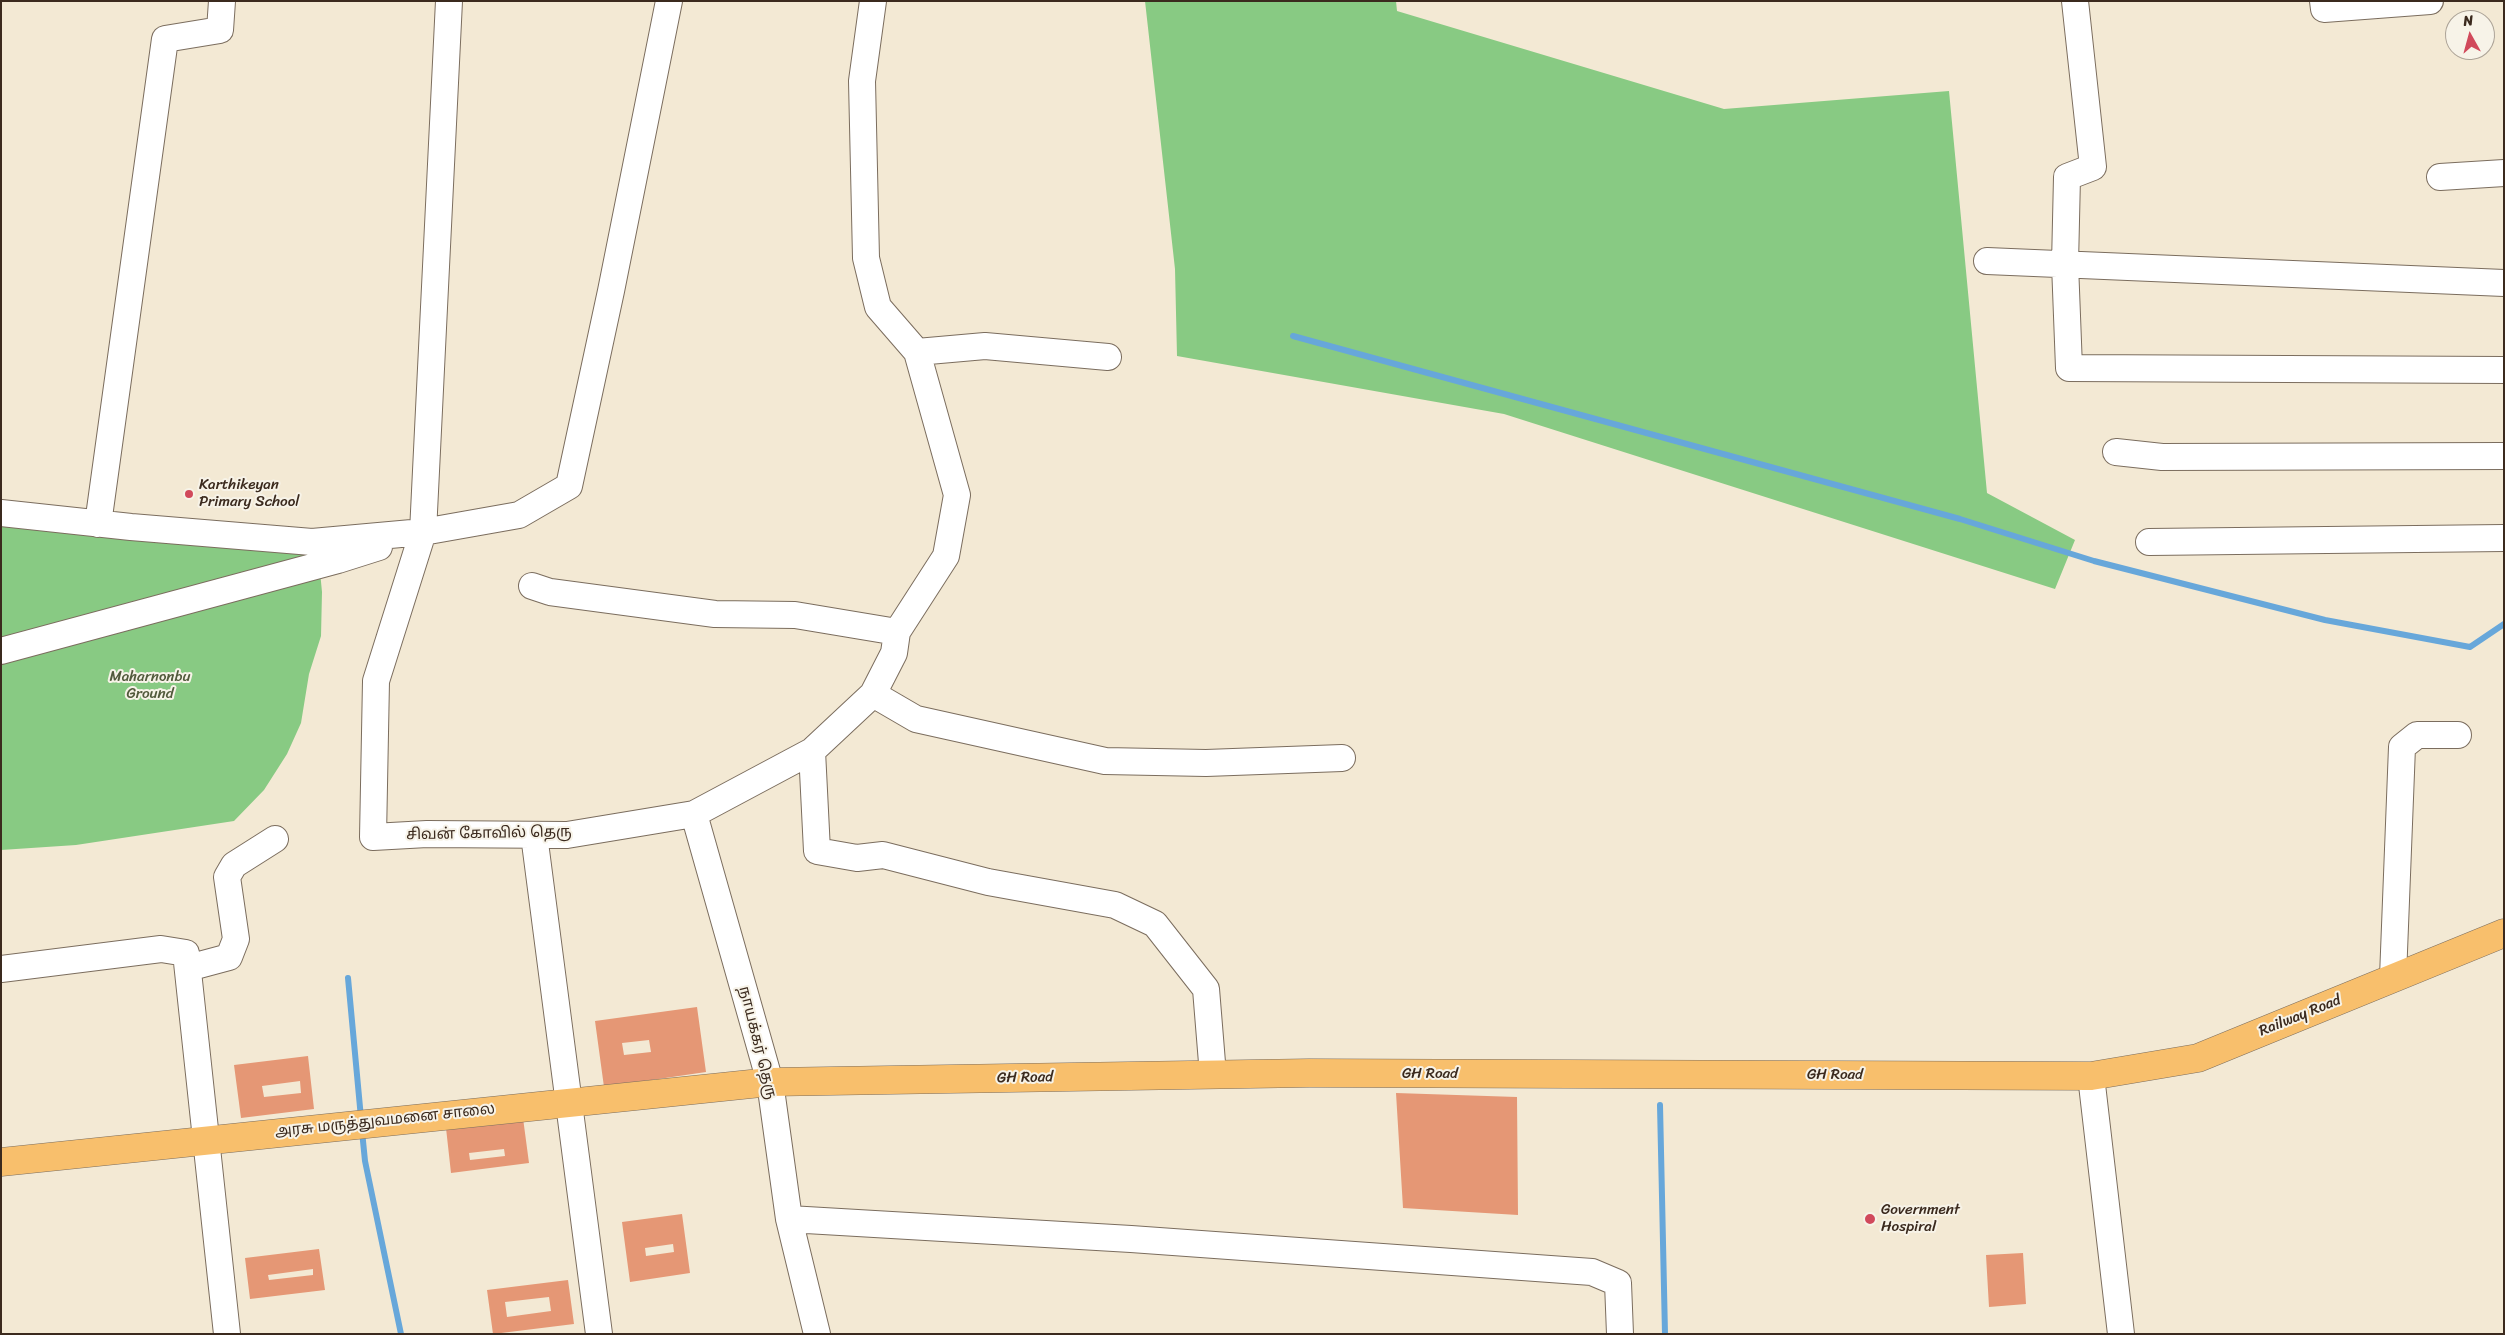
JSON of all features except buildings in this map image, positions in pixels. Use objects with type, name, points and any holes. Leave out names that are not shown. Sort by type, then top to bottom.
[{"type":"main road","name":"Railway Road","points":[[2091,1076],[2198,1058],[2504,933]]},
{"type":"main road","name":"GH Road","points":[[770,1082],[1309,1073],[2091,1076]]},
{"type":"main road","name":"அரசு மருத்துவமனை சாலை","points":[[1,1162],[570,1101],[770,1082]]},
{"type":"street","points":[[98,524],[165,39],[220,30],[222,1]]},
{"type":"street","points":[[423,532],[449,1]]},
{"type":"street","points":[[1,513],[98,524],[312,542],[423,532],[519,515],[569,486],[611,292],[669,1]]},
{"type":"street","points":[[532,586],[550,592],[714,614],[795,615],[897,632],[946,556],[957,495],[917,352],[878,307],[866,258],[862,81],[873,1]]},
{"type":"street","points":[[2075,1],[2093,167],[2067,177],[2065,264],[2069,368],[2504,370]]},
{"type":"street","points":[[2323,1],[2324,9],[2430,1]]},
{"type":"street","points":[[2440,177],[2504,173]]},
{"type":"street","points":[[1987,261],[2504,283]]},
{"type":"street","points":[[917,352],[986,346],[1108,357]]},
{"type":"street","points":[[2116,452],[2162,457],[2504,456]]},
{"type":"street","points":[[1,651],[338,560],[423,532]]},
{"type":"street","name":"சிவன் கோவில் தெரு","points":[[423,532],[376,681],[373,837],[427,834],[567,834],[694,814],[812,751],[873,694],[894,653],[897,632]]},
{"type":"street","points":[[2149,542],[2504,538]]},
{"type":"street","points":[[873,694],[916,720],[1105,761],[1206,763],[1342,758]]},
{"type":"street","points":[[2393,977],[2402,747],[2417,735],[2458,735]]},
{"type":"street","points":[[812,751],[817,852],[857,858],[883,855],[988,882],[1115,905],[1155,924],[1206,989],[1213,1075]]},
{"type":"street","name":"நாயக்கர் தெரு","points":[[694,814],[770,1082],[789,1219],[817,1334]]},
{"type":"street","points":[[534,835],[599,1334]]},
{"type":"street","points":[[188,968],[229,956],[236,939],[227,877],[234,864],[275,839]]},
{"type":"street","points":[[1,969],[162,949],[186,953],[227,1334]]},
{"type":"street","points":[[2091,1076],[2121,1334]]},
{"type":"street","points":[[789,1219],[1140,1240],[1592,1272],[1618,1283],[1620,1334]]},
{"type":"green space","points":[[1145,1],[1396,1],[1397,11],[1724,109],[1949,91],[1987,493],[2075,540],[2055,589],[1504,414],[1177,356],[1175,269]]},
{"type":"green space","name":"Maharnonbu Ground","points":[[1,519],[247,550],[318,551],[322,592],[321,636],[309,674],[301,723],[287,754],[264,790],[234,821],[76,845],[1,850]]},
{"type":"waterway","points":[[1293,336],[1960,519],[2094,561],[2325,620],[2470,647],[2504,624]]},
{"type":"waterway","points":[[348,978],[361,1118]]},
{"type":"waterway","points":[[1660,1105],[1665,1334]]},
{"type":"waterway","points":[[362,1131],[365,1161],[401,1334]]},
{"type":"place","name":"Karthikeyan Primary School","points":[[189,494]]},
{"type":"place","name":"Government Hospiral","points":[[1870,1219]]}]
